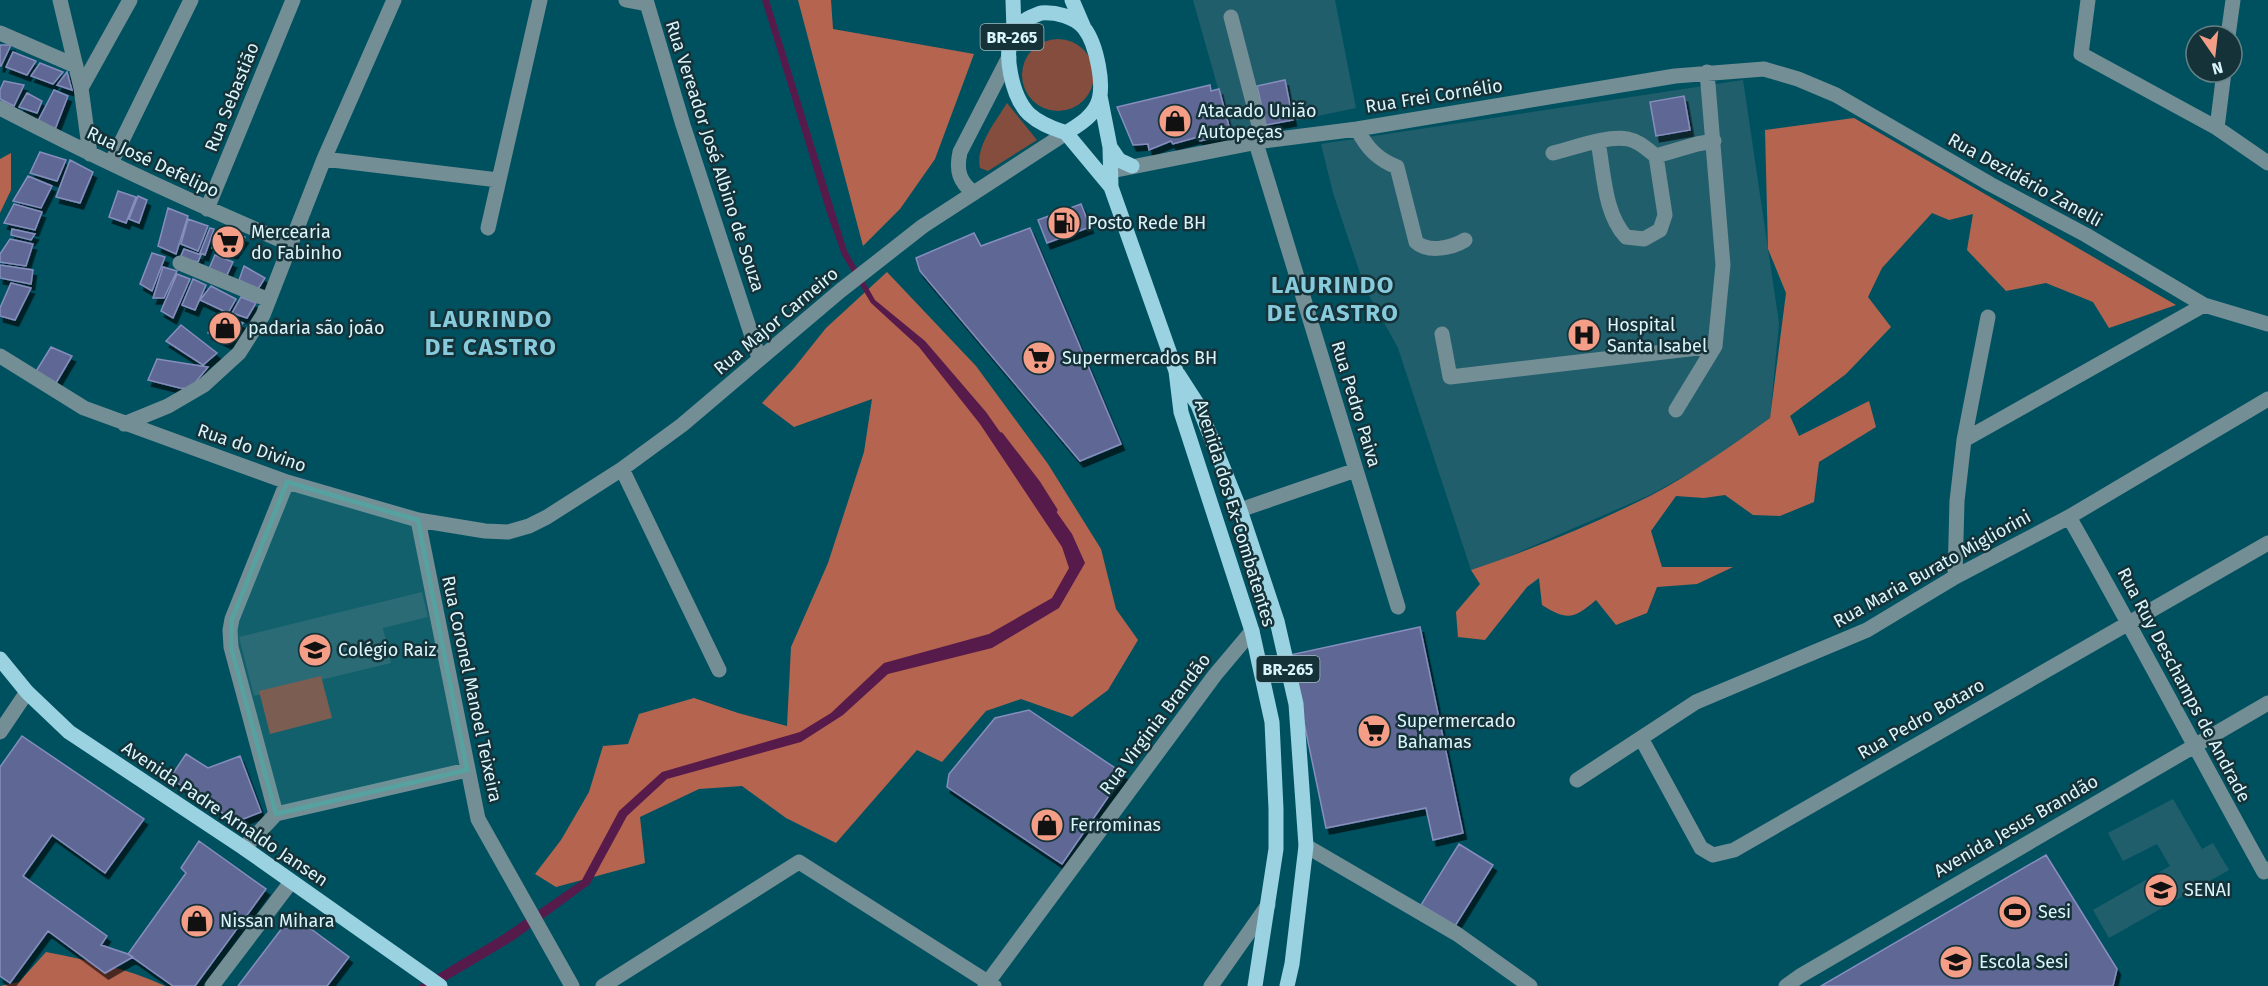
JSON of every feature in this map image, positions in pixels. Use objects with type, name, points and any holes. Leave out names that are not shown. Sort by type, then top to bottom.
[{"type":"main road","name":"BR-265","points":[[1013,0],[1014,31],[1009,57],[1013,81],[1028,113],[1043,125],[1066,132]]},
{"type":"main road","points":[[1072,0],[1099,66],[1100,96],[1110,147],[1106,171]]},
{"type":"main road","name":"BR-265","points":[[1014,31],[1019,24],[1041,13],[1063,15],[1084,28]]},
{"type":"main road","points":[[1066,132],[1088,118],[1100,96]]},
{"type":"main road","name":"Avenida dos Ex-Combatentes","points":[[1066,132],[1106,171],[1176,371],[1181,412],[1252,631],[1272,722],[1275,849],[1256,986]]},
{"type":"main road","points":[[1110,147],[1119,160],[1132,166]]},
{"type":"main road","name":"Avenida dos Ex-Combatentes","points":[[1176,371],[1198,405],[1240,510],[1277,621],[1296,704],[1306,846],[1292,964],[1287,986]]},
{"type":"main road","name":"Avenida Padre Arnaldo Jansen","points":[[0,659],[27,692],[69,732],[244,848],[440,986]]},
{"type":"street","points":[[81,88],[130,0]]},
{"type":"street","points":[[111,163],[191,0]]},
{"type":"street","name":"Rua Sebastião","points":[[207,209],[293,0]]},
{"type":"street","points":[[124,424],[168,406],[204,385],[239,353],[269,300],[324,159],[394,0]]},
{"type":"street","points":[[488,228],[540,0]]},
{"type":"street","points":[[626,0],[647,2]]},
{"type":"street","points":[[2088,0],[2081,54],[2217,128],[2268,163]]},
{"type":"street","points":[[2230,24],[2233,0]]},
{"type":"street","points":[[62,1],[81,88],[90,154]]},
{"type":"street","name":"Rua Vereador José Albino de Souza","points":[[647,2],[683,125],[759,358]]},
{"type":"street","name":"Rua Pedro Paiva","points":[[1231,17],[1260,142],[1398,607]]},
{"type":"street","points":[[0,33],[76,66]]},
{"type":"street","points":[[974,194],[965,186],[958,174],[957,165],[960,152],[1009,57]]},
{"type":"street","name":"Rua Frei Cornélio","points":[[1106,171],[1260,142],[1357,129],[1707,72],[1764,69]]},
{"type":"street","name":"Rua Dezidério Zanelli","points":[[1764,69],[1798,79],[1836,95],[1990,184],[2085,235],[2204,305],[2268,324]]},
{"type":"street","points":[[1676,410],[1715,346],[1723,265],[1707,72]]},
{"type":"street","points":[[2217,128],[2222,84]]},
{"type":"street","name":"Rua José Defelipo","points":[[0,108],[90,154],[207,209],[292,245]]},
{"type":"street","points":[[1357,129],[1370,150],[1382,161],[1397,167],[1416,242],[1430,249],[1465,240]]},
{"type":"street","name":"Rua Major Carneiro","points":[[508,532],[529,526],[547,517],[622,469],[682,425],[840,291],[923,226],[1066,132]]},
{"type":"street","points":[[1553,153],[1598,142],[1628,139],[1642,145],[1656,156],[1665,215],[1660,230],[1644,239],[1626,237],[1617,227],[1611,213],[1598,142]]},
{"type":"street","points":[[1656,156],[1714,141]]},
{"type":"street","points":[[324,159],[498,180]]},
{"type":"street","points":[[180,263],[269,300]]},
{"type":"street","points":[[1964,440],[2204,305]]},
{"type":"street","points":[[1955,577],[1957,501],[1964,440],[1988,317]]},
{"type":"street","points":[[1442,334],[1450,377],[1715,346]]},
{"type":"street","name":"Rua do Divino","points":[[0,356],[84,408],[287,482],[418,520],[485,531],[508,532]]},
{"type":"street","name":"Rua Maria Burato Migliorini","points":[[1577,780],[1696,702],[1867,630],[1955,577],[2069,517],[2268,399]]},
{"type":"street","points":[[622,469],[719,670]]},
{"type":"street","points":[[1240,510],[1356,470]]},
{"type":"street","points":[[276,814],[234,656],[230,630],[236,606],[287,482]]},
{"type":"street","name":"Rua Ruy Deschamps de Andrade","points":[[2069,517],[2129,621],[2193,746],[2266,870]]},
{"type":"street","name":"Rua Coronel Manoel Teixeira","points":[[418,520],[478,819],[572,986]]},
{"type":"street","name":"Rua Pedro Botaro","points":[[1641,738],[1701,848],[1713,855],[1734,850],[2268,543]]},
{"type":"street","name":"Rua Virginia Brandão","points":[[989,985],[1215,675],[1252,631]]},
{"type":"street","points":[[0,732],[27,692]]},
{"type":"street","name":"Avenida Jesus Brandão","points":[[1786,986],[1800,975],[2268,703]]},
{"type":"street","points":[[244,848],[276,814],[467,770]]},
{"type":"street","points":[[1306,846],[1457,934],[1527,985]]},
{"type":"street","points":[[603,986],[799,862],[989,985]]},
{"type":"street","points":[[212,986],[291,882]]},
{"type":"street","points":[[1211,986],[1268,905]]},
{"type":"highlighted area","points":[[287,482],[418,520],[467,770],[276,814],[231,647],[232,619]]},
{"type":"shaded area","points":[[762,0],[769,0],[847,251],[875,300],[925,341],[986,412],[1072,534],[1085,563],[1059,608],[992,648],[888,674],[843,715],[801,742],[667,779],[627,816],[590,884],[514,940],[437,986],[418,986],[504,934],[582,880],[619,811],[662,772],[800,732],[831,713],[884,663],[989,634],[1052,598],[1069,568],[1062,547],[980,424],[919,347],[871,303],[842,255]]},
{"type":"shaded area","points":[[798,0],[831,0],[833,29],[974,54],[935,159],[900,209],[863,246]]},
{"type":"shaded area","points":[[1193,0],[1335,0],[1356,108],[1231,134]]},
{"type":"shaded area","points":[[1058,39],[1078,45],[1088,55],[1094,75],[1088,95],[1078,105],[1058,111],[1038,105],[1028,95],[1022,75],[1028,55],[1038,45]]},
{"type":"shaded area","name":"Hospital Santa Isabel","points":[[1743,80],[1779,323],[1770,418],[1704,465],[1650,495],[1503,559],[1471,570],[1398,348],[1365,288],[1333,193],[1321,144]]},
{"type":"shaded area","points":[[1007,103],[1037,140],[988,171],[980,168],[979,160],[983,143]]},
{"type":"shaded area","points":[[1854,118],[2176,305],[2109,328],[2093,302],[2046,283],[2006,291],[1967,250],[1973,214],[1949,220],[1932,213],[1882,268],[1868,297],[1891,327],[1846,374],[1790,416],[1799,436],[1869,401],[1876,427],[1819,462],[1814,502],[1780,516],[1753,515],[1725,495],[1704,498],[1676,496],[1651,531],[1662,567],[1733,567],[1697,584],[1657,587],[1647,613],[1616,625],[1596,600],[1582,611],[1570,616],[1558,614],[1542,605],[1539,578],[1527,587],[1485,640],[1458,637],[1456,612],[1480,584],[1471,570],[1562,536],[1650,496],[1696,469],[1770,418],[1786,293],[1768,249],[1765,130]]},
{"type":"shaded area","points":[[11,153],[11,190],[0,213],[0,159]]},
{"type":"shaded area","points":[[887,272],[976,366],[1048,464],[1101,549],[1116,609],[1138,640],[1108,690],[1072,717],[1021,699],[986,711],[942,762],[917,750],[836,843],[786,818],[742,786],[699,789],[640,817],[645,863],[556,887],[535,874],[561,840],[589,792],[603,746],[628,744],[639,714],[694,698],[787,726],[791,647],[828,563],[864,452],[872,399],[794,427],[762,403],[826,328]]},
{"type":"shaded area","name":"Colégio Raiz","points":[[422,592],[428,617],[383,628],[391,663],[254,696],[239,637]]},
{"type":"shaded area","points":[[321,676],[332,718],[270,734],[259,691]]},
{"type":"shaded area","points":[[2173,799],[2202,849],[2213,843],[2229,870],[2109,938],[2093,910],[2170,866],[2157,844],[2123,861],[2108,833]]},
{"type":"shaded area","points":[[46,952],[121,969],[165,986],[0,986],[19,982]]},
{"type":"building","points":[[0,45],[11,45],[1,66],[0,66]]},
{"type":"building","points":[[13,52],[36,61],[27,75],[6,67]]},
{"type":"building","points":[[40,63],[63,72],[53,84],[31,76]]},
{"type":"building","points":[[67,72],[72,90],[57,85]]},
{"type":"building","points":[[1285,80],[1293,120],[1266,125],[1257,86]]},
{"type":"building","points":[[4,81],[24,85],[14,106],[0,99],[0,90]]},
{"type":"building","name":"Atacado União Autopeças","points":[[1210,85],[1211,91],[1219,89],[1231,134],[1200,141],[1198,137],[1173,144],[1171,141],[1149,150],[1148,144],[1133,145],[1117,107]]},
{"type":"building","points":[[54,90],[68,96],[54,132],[38,121]]},
{"type":"building","points":[[27,93],[42,101],[37,113],[19,107]]},
{"type":"building","points":[[1684,96],[1690,130],[1656,136],[1650,102]]},
{"type":"building","points":[[40,152],[66,160],[57,181],[30,173]]},
{"type":"building","points":[[70,160],[93,172],[80,203],[56,197]]},
{"type":"building","points":[[28,176],[52,186],[41,208],[13,201]]},
{"type":"building","points":[[118,191],[136,197],[126,223],[109,217]]},
{"type":"building","points":[[138,196],[147,200],[139,223],[129,219]]},
{"type":"building","points":[[14,204],[42,212],[35,230],[4,223]]},
{"type":"building","name":"Posto Rede BH","points":[[1081,204],[1090,227],[1047,243],[1038,220]]},
{"type":"building","points":[[168,208],[188,216],[176,254],[158,246]]},
{"type":"building","points":[[188,219],[208,226],[198,251],[181,244]]},
{"type":"building","points":[[210,228],[214,229],[205,255],[200,253]]},
{"type":"building","name":"Mercearia do Fabinho","points":[[222,228],[245,237],[234,253],[212,248]]},
{"type":"building","name":"Supermercados BH","points":[[1030,228],[1121,444],[1080,461],[920,271],[916,258],[974,233],[981,246]]},
{"type":"building","points":[[12,229],[35,234],[31,240],[11,235]]},
{"type":"building","points":[[10,239],[33,244],[26,266],[0,262],[0,254]]},
{"type":"building","points":[[184,249],[201,255],[198,262],[180,258]]},
{"type":"building","points":[[152,253],[165,257],[152,291],[140,284]]},
{"type":"building","points":[[215,255],[233,262],[226,277],[208,271]]},
{"type":"building","points":[[0,265],[33,270],[31,284],[0,278]]},
{"type":"building","points":[[244,266],[265,278],[258,289],[239,280]]},
{"type":"building","points":[[163,267],[177,271],[164,298],[153,298]]},
{"type":"building","points":[[177,274],[190,279],[173,318],[161,311]]},
{"type":"building","points":[[193,279],[206,285],[195,310],[182,305]]},
{"type":"building","points":[[11,283],[31,288],[15,320],[0,316],[0,308]]},
{"type":"building","points":[[211,286],[236,299],[228,313],[200,300]]},
{"type":"building","points":[[241,297],[256,303],[247,318],[232,313]]},
{"type":"building","name":"padaria são joão","points":[[217,315],[243,323],[228,343],[208,333]]},
{"type":"building","points":[[181,325],[217,353],[203,365],[166,341]]},
{"type":"building","points":[[51,347],[72,356],[56,383],[35,373]]},
{"type":"building","points":[[157,359],[208,367],[190,389],[180,388],[148,380]]},
{"type":"building","name":"Supermercado Bahamas","points":[[1420,627],[1463,833],[1433,840],[1426,808],[1326,828],[1290,655]]},
{"type":"building","name":"Ferrominas","points":[[1029,710],[1124,774],[1062,864],[947,787],[949,774],[995,718]]},
{"type":"building","points":[[22,736],[144,819],[105,873],[52,835],[23,876],[107,936],[101,945],[133,957],[105,973],[48,931],[10,983],[0,976],[0,767]]},
{"type":"building","points":[[186,754],[208,768],[240,756],[261,812],[236,822],[170,778]]},
{"type":"building","name":"Nissan Mihara","points":[[199,841],[266,889],[195,986],[173,986],[128,954],[186,873],[181,868]]},
{"type":"building","points":[[1459,844],[1493,865],[1455,926],[1421,905]]},
{"type":"building","name":"Sesi","points":[[2046,855],[2117,969],[2113,986],[1821,986]]},
{"type":"building","points":[[292,915],[349,957],[327,986],[238,986]]},
{"type":"waterway","points":[[1001,435],[1038,483],[1055,510]]},
{"type":"place","name":"Atacado União Autopeças","points":[[1175,121]]},
{"type":"place","name":"Posto Rede BH","points":[[1064,223]]},
{"type":"place","name":"Mercearia do Fabinho","points":[[228,242]]},
{"type":"place","name":"padaria são joão","points":[[225,328]]},
{"type":"place","name":"Hospital Santa Isabel","points":[[1584,335]]},
{"type":"place","name":"Supermercados BH","points":[[1039,358]]},
{"type":"place","name":"Colégio Raiz","points":[[315,650]]},
{"type":"place","name":"Supermercado Bahamas","points":[[1374,731]]},
{"type":"place","name":"Ferrominas","points":[[1047,825]]},
{"type":"place","name":"SENAI","points":[[2161,890]]},
{"type":"place","name":"Sesi","points":[[2015,912]]},
{"type":"place","name":"Nissan Mihara","points":[[197,921]]},
{"type":"place","name":"Escola Sesi","points":[[1956,962]]},
{"type":"district","name":"LAURINDO DE CASTRO","points":[[1333,299]]},
{"type":"district","name":"LAURINDO DE CASTRO","points":[[491,333]]}]
